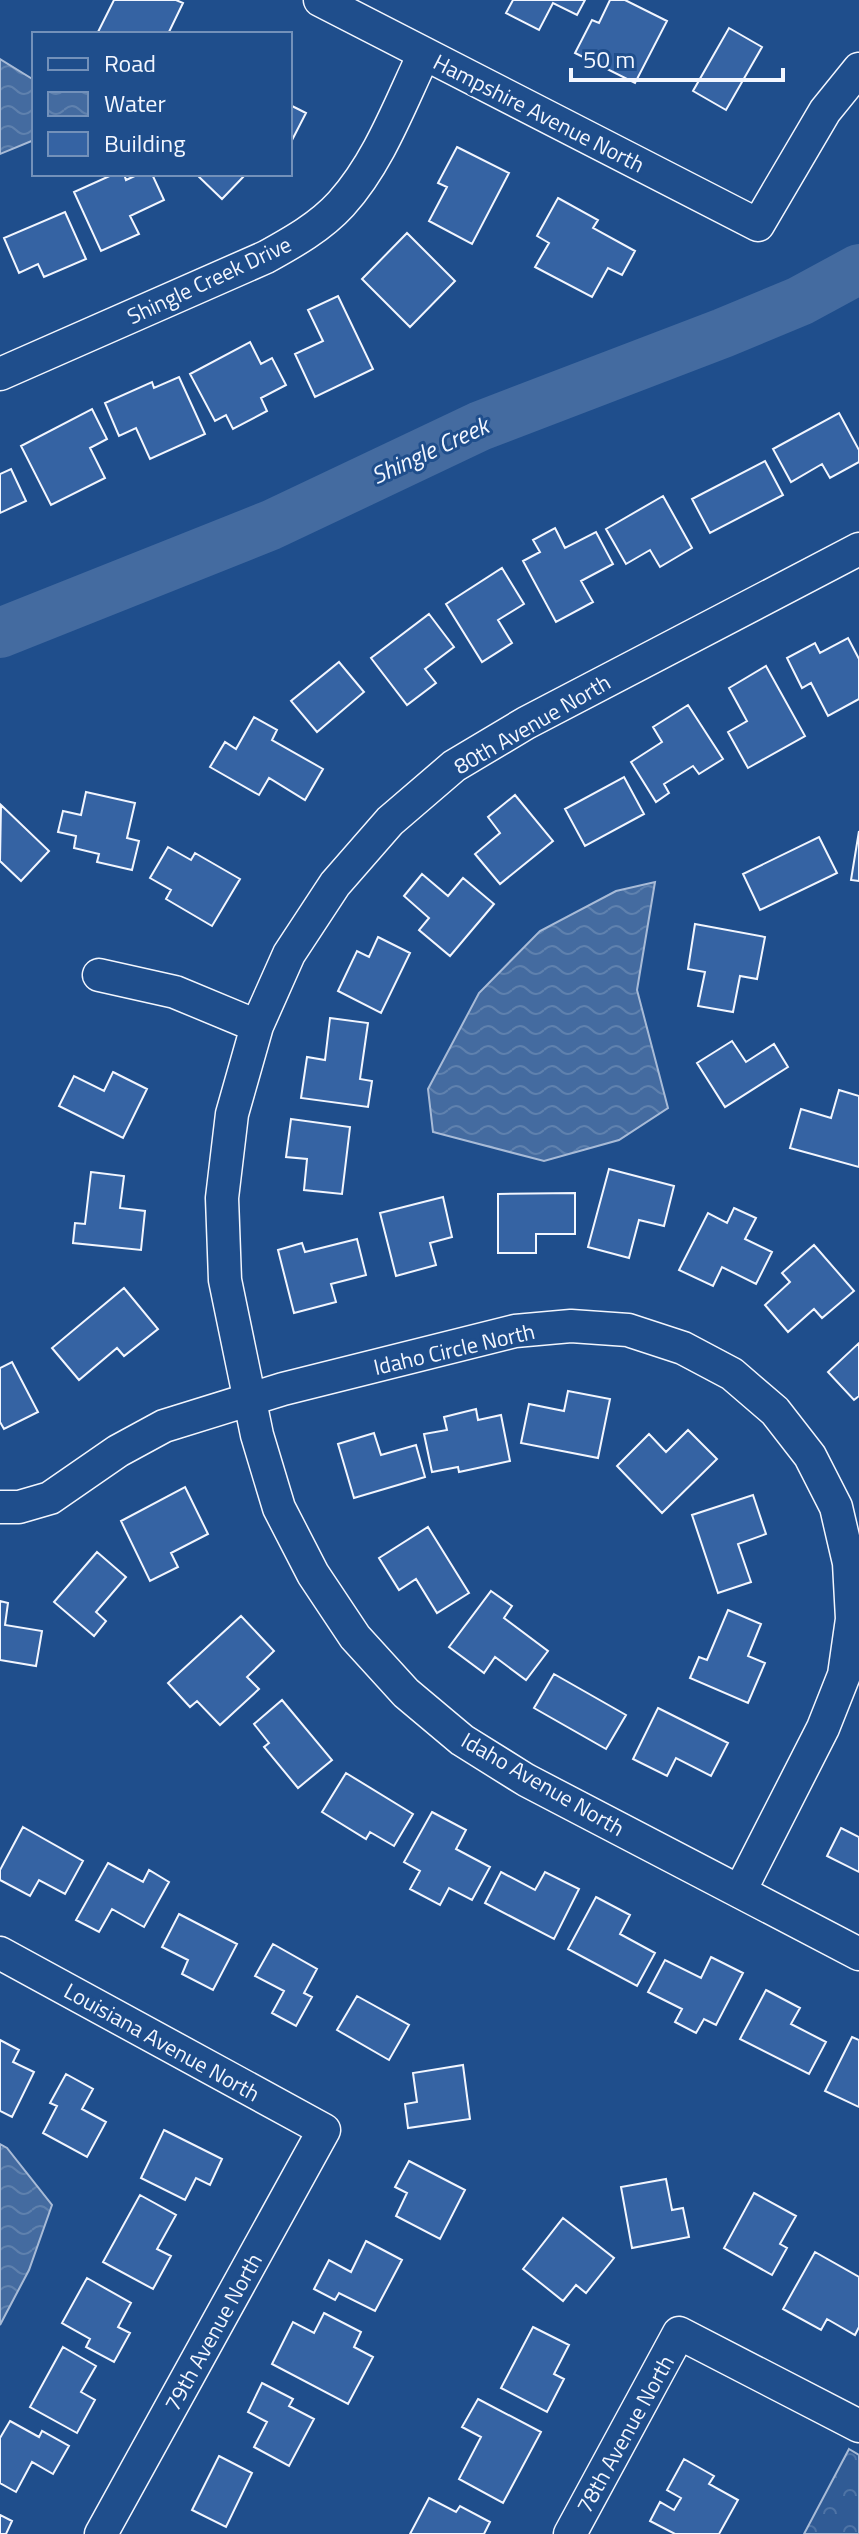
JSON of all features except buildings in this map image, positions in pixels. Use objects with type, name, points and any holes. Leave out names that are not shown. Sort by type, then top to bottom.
[{"type":"street","name":"Hampshire Avenue North","points":[[320,0],[758,225],[825,111],[859,69]]},
{"type":"street","name":"Shingle Creek Drive","points":[[0,374],[266,257],[306,235],[340,205],[368,167],[424,54]]},
{"type":"street","name":"80th Avenue North","points":[[249,1400],[225,1280],[222,1198],[232,1114],[257,1026],[289,954],[335,884],[390,821],[454,766],[526,723],[859,549]]},
{"type":"street","points":[[99,975],[175,992],[257,1026]]},
{"type":"street","name":"Idaho Circle North","points":[[0,1507],[19,1507],[50,1498],[118,1451],[164,1426],[283,1389],[515,1331],[571,1326],[628,1330],[683,1348],[732,1374],[775,1411],[810,1456],[836,1507],[849,1563],[852,1619],[844,1675],[823,1728],[740,1891]]},
{"type":"street","name":"Idaho Avenue North","points":[[249,1400],[279,1508],[313,1574],[355,1637],[406,1693],[462,1740],[526,1780],[859,1954]]},
{"type":"street","name":"Louisiana Avenue North","points":[[0,1953],[324,2130]]},
{"type":"street","name":"79th Avenue North","points":[[101,2534],[324,2130]]},
{"type":"street","name":"78th Avenue North","points":[[570,2534],[679,2333],[859,2426]]},
{"type":"green space","points":[[849,2449],[859,2455],[859,2534],[804,2534]]},
{"type":"water","points":[[0,59],[32,79],[32,141],[0,154]]},
{"type":"water","points":[[655,882],[637,990],[668,1108],[619,1140],[544,1161],[433,1132],[428,1089],[479,993],[540,931],[616,891]]},
{"type":"water","points":[[0,2144],[7,2148],[52,2205],[29,2270],[0,2325]]},
{"type":"waterway","name":"Shingle Creek","points":[[0,633],[271,525],[480,426],[800,301],[859,269]]}]
